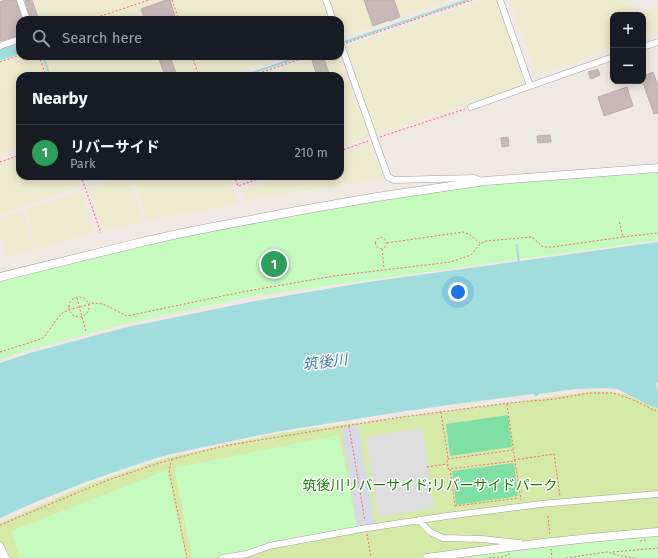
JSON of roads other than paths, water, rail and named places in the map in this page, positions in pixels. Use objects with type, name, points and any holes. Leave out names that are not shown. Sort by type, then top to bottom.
[{"type":"street","points":[[20,0],[26,16]]},
{"type":"street","points":[[326,0],[331,16]]},
{"type":"street","points":[[500,0],[530,86]]},
{"type":"street","points":[[0,46],[16,41]]},
{"type":"street","points":[[646,46],[658,42]]},
{"type":"street","points":[[344,55],[388,177],[394,180],[474,178],[485,182]]},
{"type":"street","points":[[471,107],[610,58]]},
{"type":"street","points":[[1,276],[187,232],[377,197],[485,182],[658,168]]},
{"type":"street","points":[[222,558],[247,554],[269,546],[419,520],[522,506],[658,494]]},
{"type":"street","points":[[419,520],[430,532],[443,538],[482,539],[529,544],[550,545],[658,532]]},
{"type":"street","points":[[427,558],[529,544]]},
{"type":"street","points":[[0,547],[5,558]]},
{"type":"water","name":"筑後川","points":[[658,242],[658,383],[656,383],[658,391],[658,408],[617,389],[576,389],[539,394],[538,396],[535,396],[534,394],[420,409],[294,429],[167,455],[124,468],[41,500],[0,518],[0,363],[30,353],[123,328],[255,301],[368,282]]},
{"type":"waterway","points":[[344,42],[467,0]]},
{"type":"waterway","points":[[0,55],[14,50]]},
{"type":"waterway","points":[[44,60],[49,72]]},
{"type":"waterway","points":[[255,72],[290,60]]},
{"type":"waterway","points":[[517,245],[519,264]]},
{"type":"place","name":"リバーサイド","points":[[274,264]]},
{"type":"park label","name":"筑後川リバーサイド;リバーサイドパーク","points":[[430,485]]}]
